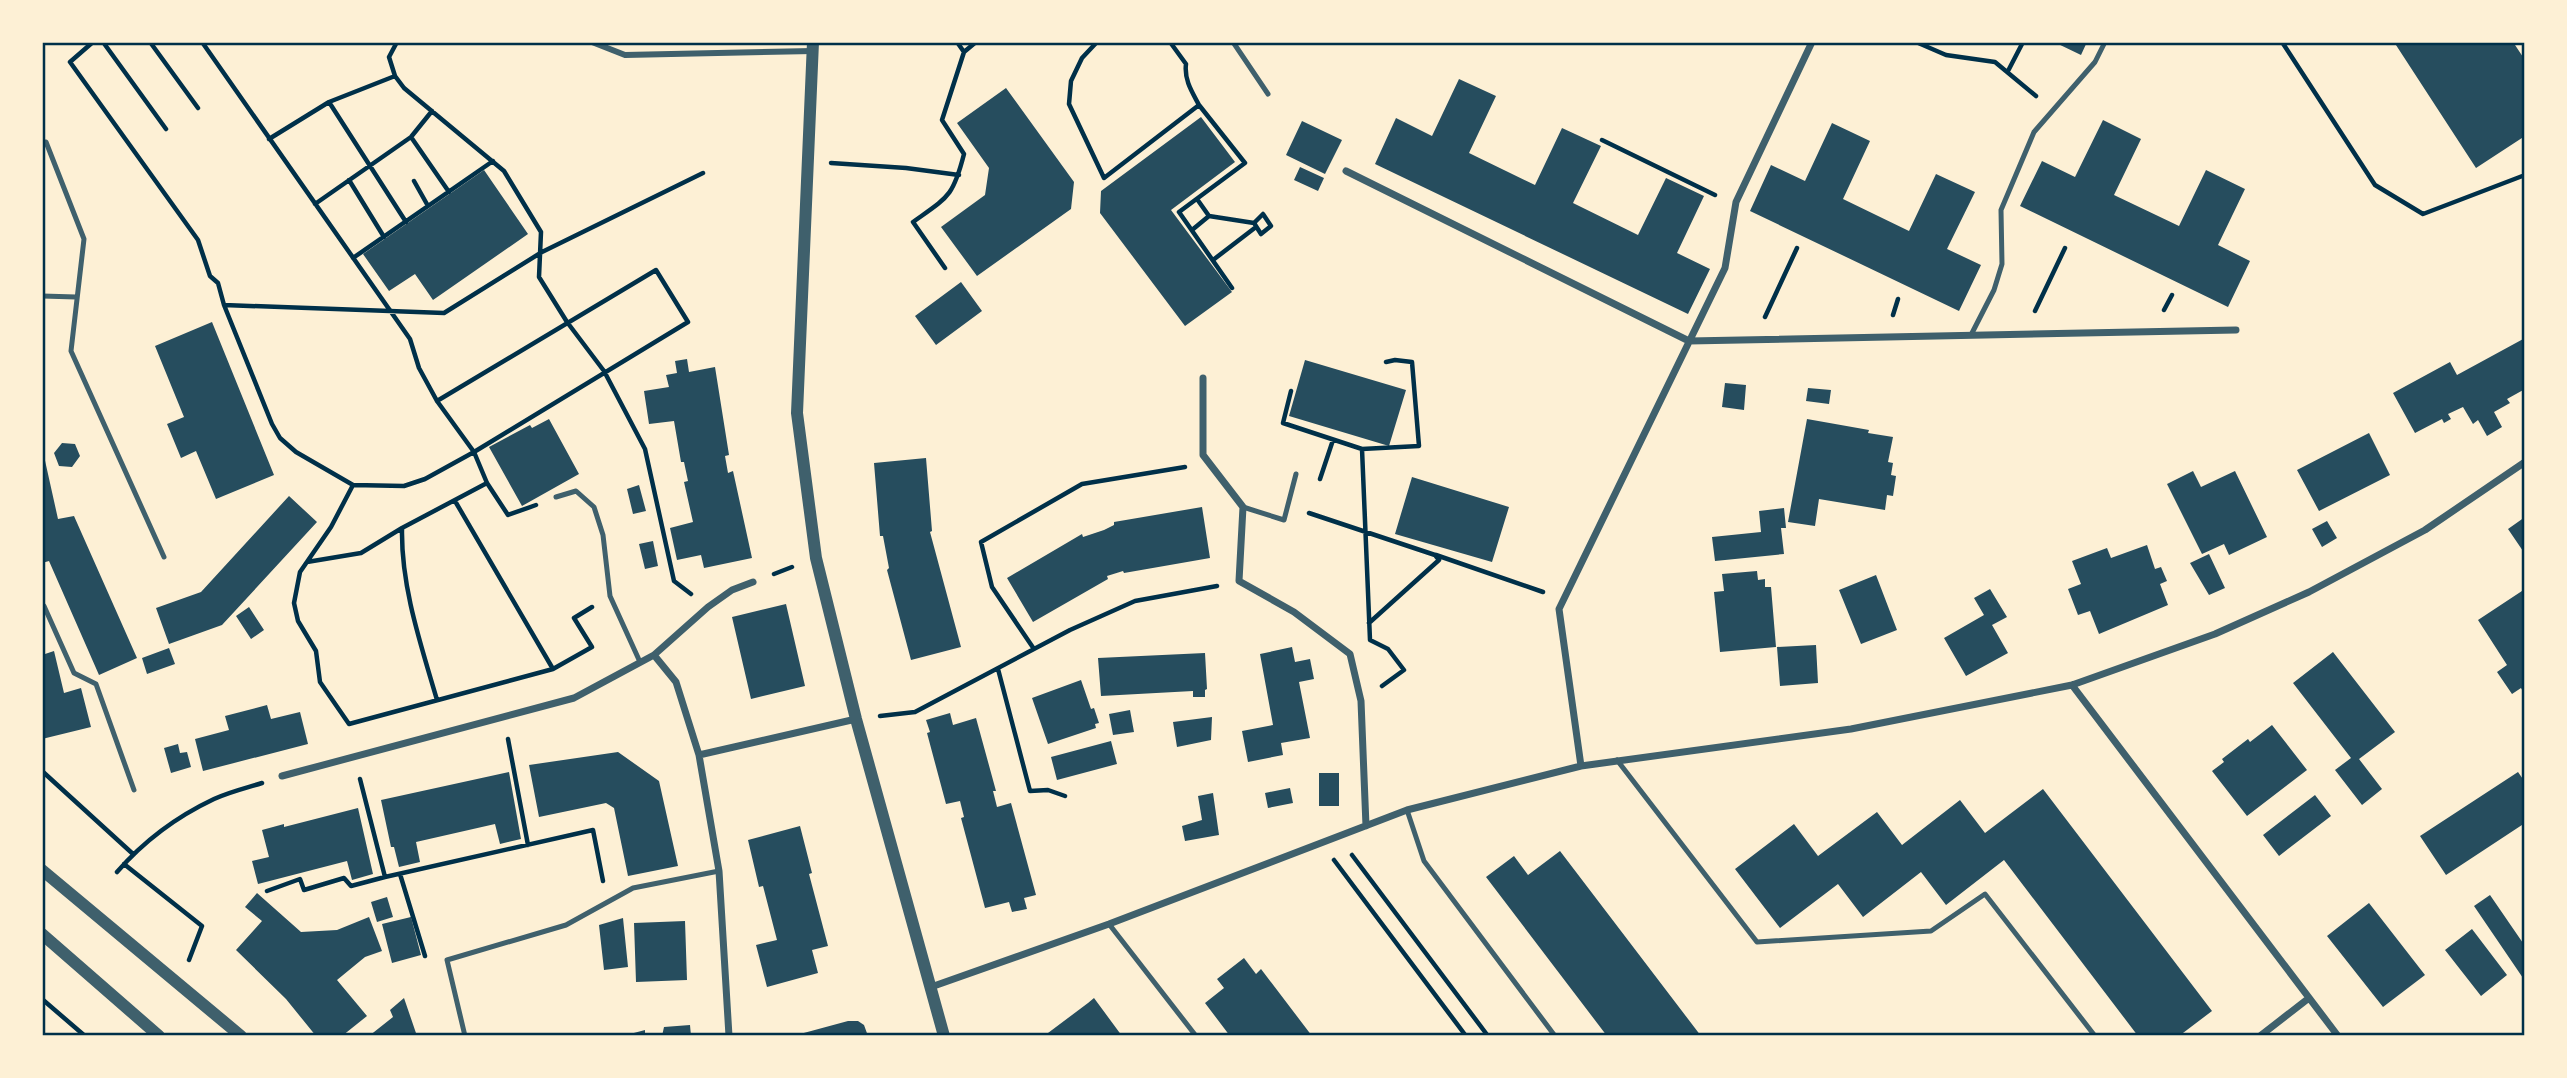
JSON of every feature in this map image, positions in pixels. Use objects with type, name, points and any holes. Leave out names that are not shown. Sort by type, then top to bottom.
[{"type":"street","points":[[592,42],[625,55],[813,46],[797,412],[816,558],[856,719],[944,1036]]},
{"type":"street","points":[[1581,766],[1559,609],[1725,268],[1735,205],[1812,42]]},
{"type":"street","points":[[1346,171],[1689,341],[2236,330]]},
{"type":"street","points":[[1203,378],[1203,456],[1243,507],[1239,582],[1294,612],[1350,654],[1361,701],[1366,826]]},
{"type":"street","points":[[931,987],[1109,924],[1407,810],[1581,766],[1852,729],[2072,685],[2215,634],[2309,592],[2425,530],[2525,462]]},
{"type":"street","points":[[282,776],[574,698],[654,655],[708,607],[732,590],[753,582]]},
{"type":"street","points":[[654,655],[676,682],[699,755],[719,870],[729,1036]]},
{"type":"street","points":[[2072,685],[2338,1036]]},
{"type":"street","points":[[699,755],[856,719]]},
{"type":"street","points":[[42,870],[241,1036]]},
{"type":"street","points":[[42,934],[159,1036]]},
{"type":"street","points":[[2260,1036],[2309,998]]},
{"type":"lane","points":[[1233,42],[1268,94]]},
{"type":"lane","points":[[1971,335],[1994,290],[2002,264],[2001,210],[2034,132],[2095,62],[2105,42]]},
{"type":"lane","points":[[42,143],[46,142],[84,239],[71,351],[164,557]]},
{"type":"lane","points":[[42,296],[76,297]]},
{"type":"lane","points":[[1243,507],[1284,520],[1297,474]]},
{"type":"lane","points":[[556,497],[576,491],[594,507],[603,535],[610,596],[640,662]]},
{"type":"lane","points":[[42,606],[74,673],[96,684],[134,790]]},
{"type":"lane","points":[[1617,760],[1757,942],[1931,931],[1985,894],[2095,1036]]},
{"type":"lane","points":[[1407,810],[1424,861],[1555,1036]]},
{"type":"lane","points":[[465,1036],[447,960],[566,925],[633,888],[719,870]]},
{"type":"lane","points":[[1109,924],[1196,1036]]},
{"type":"path","points":[[93,42],[70,62],[198,240],[210,276],[218,283],[224,305],[280,438],[296,452],[352,485],[404,486],[425,479],[688,322],[656,270],[438,401]]},
{"type":"path","points":[[103,42],[166,129]]},
{"type":"path","points":[[150,42],[198,108]]},
{"type":"path","points":[[202,42],[410,340],[419,368],[438,401],[474,452],[487,483],[508,515],[556,497]]},
{"type":"path","points":[[397,42],[389,57],[404,88],[504,171],[541,232],[539,277],[567,322],[604,372],[645,449],[674,581],[708,607]]},
{"type":"path","points":[[957,42],[964,52]]},
{"type":"path","points":[[945,268],[913,222],[949,197],[959,175],[964,155],[942,120],[964,52],[976,42]]},
{"type":"path","points":[[1170,42],[1186,64],[1185,73],[1199,105],[1245,163],[1179,212],[1232,288]]},
{"type":"path","points":[[1916,42],[1946,55],[1995,62],[2052,111]]},
{"type":"path","points":[[2282,42],[2375,185],[2423,214],[2525,175]]},
{"type":"path","points":[[1093,43],[1071,81],[1069,104],[1104,178],[1199,105]]},
{"type":"path","points":[[2008,71],[2022,44]]},
{"type":"path","points":[[269,139],[329,102],[396,76]]},
{"type":"path","points":[[329,102],[406,222]]},
{"type":"path","points":[[315,204],[411,137],[432,111]]},
{"type":"path","points":[[411,137],[449,192]]},
{"type":"path","points":[[1602,140],[1735,205]]},
{"type":"path","points":[[353,258],[492,161]]},
{"type":"path","points":[[808,161],[959,175]]},
{"type":"path","points":[[224,305],[444,313],[542,252],[703,173]]},
{"type":"path","points":[[348,180],[384,237]]},
{"type":"path","points":[[414,181],[428,206]]},
{"type":"path","points":[[1197,199],[1209,216],[1255,225],[1213,260]]},
{"type":"path","points":[[1192,230],[1209,216]]},
{"type":"path","points":[[1754,340],[1797,248]]},
{"type":"path","points":[[2023,334],[2065,248]]},
{"type":"path","points":[[1291,391],[1283,423],[1362,449],[1419,446],[1412,362],[1386,362]]},
{"type":"path","points":[[1362,449],[1370,640],[1388,649],[1404,670]]},
{"type":"path","points":[[1034,649],[992,587],[981,542],[1082,484],[1209,463]]},
{"type":"path","points":[[307,562],[361,553],[487,483]]},
{"type":"path","points":[[352,485],[331,527],[296,583],[294,603],[298,621],[316,651],[320,682],[349,724],[553,669],[592,647],[574,618],[610,596]]},
{"type":"path","points":[[455,501],[553,669]]},
{"type":"path","points":[[1288,506],[1563,599]]},
{"type":"path","points":[[402,528],[404,569],[418,635],[437,700]]},
{"type":"path","points":[[1369,624],[1438,560],[1435,555]]},
{"type":"path","points":[[753,582],[816,558]]},
{"type":"path","points":[[856,719],[915,712],[1070,630],[1135,601],[1239,582]]},
{"type":"path","points":[[998,669],[1030,791],[1048,790],[1065,796]]},
{"type":"path","points":[[504,717],[528,845]]},
{"type":"path","points":[[354,757],[385,877]]},
{"type":"path","points":[[42,771],[133,853]]},
{"type":"path","points":[[117,872],[133,853],[168,826],[214,799],[282,776]]},
{"type":"path","points":[[267,891],[300,879],[304,890],[344,878],[351,886],[593,830],[607,902]]},
{"type":"path","points":[[1340,835],[1355,861],[1488,1036]]},
{"type":"path","points":[[1321,842],[1466,1036]]},
{"type":"path","points":[[124,864],[202,926],[180,983]]},
{"type":"path","points":[[400,874],[422,950]]},
{"type":"path","points":[[42,999],[85,1036]]},
{"type":"building","points":[[2054,42],[2087,42],[2081,55]]},
{"type":"building","points":[[2394,42],[2513,42],[2525,60],[2525,136],[2476,168]]},
{"type":"building","points":[[1459,79],[1496,96],[1469,153],[1535,185],[1562,128],[1601,146],[1573,203],[1638,235],[1666,178],[1704,196],[1677,253],[1710,269],[1688,314],[1375,164],[1396,118],[1432,136]]},
{"type":"building","points":[[1006,88],[1074,182],[1071,209],[977,276],[941,227],[985,195],[989,168],[957,123]]},
{"type":"building","points":[[1201,117],[1235,162],[1171,210],[1232,292],[1185,326],[1100,213],[1101,191]]},
{"type":"building","points":[[2103,120],[2141,139],[2114,195],[2179,226],[2206,170],[2245,189],[2218,245],[2250,261],[2228,307],[2020,206],[2042,161],[2075,177]]},
{"type":"building","points":[[1302,121],[1342,140],[1325,174],[1286,155]]},
{"type":"building","points":[[1832,123],[1870,141],[1843,199],[1909,231],[1936,174],[1975,192],[1947,249],[1981,265],[1959,311],[1750,211],[1771,165],[1805,181]]},
{"type":"building","points":[[1300,167],[1324,178],[1318,191],[1294,180]]},
{"type":"building","points":[[484,170],[528,234],[433,300],[415,274],[389,291],[363,254]]},
{"type":"building","points":[[961,282],[982,311],[936,345],[915,316]]},
{"type":"building","points":[[212,322],[274,475],[216,499],[196,451],[181,458],[167,424],[184,417],[155,346]]},
{"type":"building","points":[[2525,338],[2525,389],[2507,399],[2510,403],[2494,412],[2502,427],[2487,436],[2478,420],[2473,424],[2463,407],[2448,414],[2451,419],[2444,423],[2442,419],[2415,433],[2393,393],[2450,362],[2457,375]]},
{"type":"building","points":[[687,359],[689,372],[715,367],[729,455],[725,456],[728,473],[733,471],[752,558],[704,568],[701,555],[677,560],[670,528],[693,522],[684,482],[688,481],[684,462],[681,462],[674,421],[649,424],[644,391],[669,387],[666,375],[677,373],[675,361]]},
{"type":"building","points":[[1305,360],[1406,390],[1389,446],[1289,416]]},
{"type":"building","points":[[1725,383],[1746,385],[1744,410],[1722,407]]},
{"type":"building","points":[[1808,388],[1831,390],[1829,404],[1806,401]]},
{"type":"building","points":[[549,419],[579,474],[522,506],[489,447],[530,425],[532,428]]},
{"type":"building","points":[[1807,419],[1893,437],[1888,462],[1893,463],[1891,475],[1896,476],[1893,496],[1887,495],[1885,510],[1819,499],[1815,526],[1788,522]]},
{"type":"building","points":[[2369,433],[2390,475],[2319,511],[2297,470]]},
{"type":"building","points":[[62,443],[75,444],[80,456],[72,467],[59,466],[54,453]]},
{"type":"building","points":[[42,447],[58,519],[74,516],[137,658],[99,675],[49,561],[42,563]]},
{"type":"building","points":[[926,458],[930,532],[961,647],[911,660],[887,570],[889,568],[883,536],[880,536],[874,463]]},
{"type":"building","points":[[2193,471],[2201,487],[2235,471],[2267,537],[2229,555],[2224,544],[2202,554],[2167,484]]},
{"type":"building","points":[[1412,477],[1509,507],[1492,562],[1395,534]]},
{"type":"building","points":[[639,485],[646,511],[633,514],[627,489]]},
{"type":"building","points":[[289,496],[317,522],[222,625],[169,644],[156,608],[201,592]]},
{"type":"building","points":[[1202,507],[1210,558],[1124,573],[1123,571],[1107,576],[1108,579],[1033,622],[1007,578],[1082,534],[1083,537],[1104,530],[1114,525],[1114,522]]},
{"type":"building","points":[[1784,508],[1786,528],[1781,528],[1784,554],[1715,561],[1712,537],[1761,532],[1759,511]]},
{"type":"building","points":[[2525,517],[2525,554],[2508,529]]},
{"type":"building","points":[[2327,521],[2337,538],[2322,547],[2312,529]]},
{"type":"building","points":[[653,541],[658,566],[645,569],[639,544]]},
{"type":"building","points":[[2147,545],[2155,569],[2161,567],[2167,581],[2160,584],[2168,605],[2099,634],[2090,611],[2078,615],[2068,589],[2081,584],[2072,561],[2107,548],[2111,558]]},
{"type":"building","points":[[2209,554],[2225,588],[2209,595],[2190,563]]},
{"type":"building","points":[[1757,571],[1758,580],[1765,579],[1765,587],[1771,587],[1776,647],[1720,652],[1714,592],[1724,591],[1722,574]]},
{"type":"building","points":[[1876,575],[1897,630],[1861,644],[1839,590]]},
{"type":"building","points":[[1990,589],[2007,617],[1992,625],[2008,653],[1966,676],[1944,638],[1984,615],[1974,598]]},
{"type":"building","points":[[2525,589],[2525,695],[2521,688],[2512,694],[2497,672],[2507,665],[2478,620]]},
{"type":"building","points":[[786,604],[805,686],[751,699],[732,617]]},
{"type":"building","points":[[249,607],[264,630],[251,639],[236,616]]},
{"type":"building","points":[[1816,645],[1818,683],[1780,686],[1777,647]]},
{"type":"building","points":[[1292,647],[1295,662],[1310,659],[1314,679],[1299,682],[1310,738],[1281,743],[1283,755],[1248,762],[1242,731],[1273,725],[1260,654]]},
{"type":"building","points":[[169,648],[175,664],[147,674],[142,658]]},
{"type":"building","points":[[54,651],[64,693],[81,688],[91,727],[42,739],[42,655]]},
{"type":"building","points":[[2333,652],[2395,732],[2359,759],[2382,789],[2362,805],[2335,770],[2351,758],[2293,683]]},
{"type":"building","points":[[1205,653],[1205,697],[1193,697],[1193,691],[1101,696],[1098,658]]},
{"type":"building","points":[[1081,680],[1099,723],[1095,724],[1096,728],[1048,744],[1032,698]]},
{"type":"building","points":[[267,705],[271,719],[300,712],[308,744],[203,771],[195,739],[229,730],[225,716]]},
{"type":"building","points":[[1130,710],[1134,732],[1113,735],[1109,714]]},
{"type":"building","points":[[950,713],[953,725],[976,718],[996,791],[993,791],[997,807],[1011,803],[1036,895],[1024,898],[1027,909],[1012,912],[1009,902],[985,908],[961,818],[964,817],[960,801],[946,804],[927,733],[930,732],[926,720]]},
{"type":"building","points":[[1212,717],[1211,740],[1177,747],[1173,722]]},
{"type":"building","points":[[2272,725],[2307,770],[2247,816],[2212,771],[2224,762],[2222,759],[2248,739],[2250,742]]},
{"type":"building","points":[[1111,741],[1117,764],[1057,780],[1051,757]]},
{"type":"building","points":[[178,744],[180,753],[187,752],[191,767],[171,773],[164,748]]},
{"type":"building","points":[[618,752],[659,781],[678,866],[628,876],[614,808],[606,803],[539,817],[529,765]]},
{"type":"building","points":[[509,772],[521,839],[500,844],[495,824],[416,842],[420,862],[399,867],[394,847],[391,847],[381,800]]},
{"type":"building","points":[[2518,772],[2525,782],[2525,823],[2446,875],[2420,836]]},
{"type":"building","points":[[1319,773],[1339,773],[1339,806],[1319,806]]},
{"type":"building","points":[[1290,788],[1293,803],[1268,808],[1265,793]]},
{"type":"building","points":[[2043,789],[2212,1011],[2179,1036],[2138,1036],[2004,860],[1946,905],[1921,872],[1863,917],[1838,884],[1780,928],[1735,869],[1794,824],[1818,856],[1877,812],[1902,845],[1960,800],[1985,833]]},
{"type":"building","points":[[1213,793],[1219,835],[1185,841],[1182,826],[1202,820],[1198,796]]},
{"type":"building","points":[[2315,795],[2331,816],[2279,856],[2263,835]]},
{"type":"building","points":[[358,808],[373,874],[352,880],[347,861],[258,884],[252,861],[269,857],[262,830]]},
{"type":"building","points":[[800,826],[812,873],[809,874],[828,946],[812,950],[818,973],[767,987],[756,945],[777,940],[763,886],[759,887],[748,840]]},
{"type":"building","points":[[1560,851],[1701,1036],[1607,1036],[1486,877],[1514,856],[1528,875]]},
{"type":"building","points":[[257,893],[301,932],[337,930],[369,917],[382,951],[365,957],[337,980],[367,1016],[342,1036],[316,1036],[286,999],[236,950],[262,921],[245,907]]},
{"type":"building","points":[[2490,895],[2525,946],[2525,981],[2474,906]]},
{"type":"building","points":[[387,897],[393,917],[377,922],[371,902]]},
{"type":"building","points":[[2369,903],[2425,975],[2383,1007],[2327,936]]},
{"type":"building","points":[[411,917],[421,955],[392,963],[382,924]]},
{"type":"building","points":[[623,918],[628,967],[604,970],[599,925]]},
{"type":"building","points":[[685,921],[687,980],[636,982],[634,923]]},
{"type":"building","points":[[2472,929],[2507,975],[2481,996],[2445,950]]},
{"type":"building","points":[[1244,958],[1256,974],[1261,969],[1312,1036],[1230,1036],[1205,1003],[1224,988],[1217,979]]},
{"type":"building","points":[[404,998],[417,1036],[369,1036],[393,1017],[390,1010]]},
{"type":"building","points":[[1094,998],[1122,1036],[1044,1036],[1088,1003]]},
{"type":"building","points":[[848,1021],[858,1021],[864,1025],[868,1036],[800,1034]]},
{"type":"building","points":[[690,1025],[691,1036],[662,1036],[664,1027]]},
{"type":"building","points":[[645,1030],[645,1036],[630,1036],[630,1034]]}]
